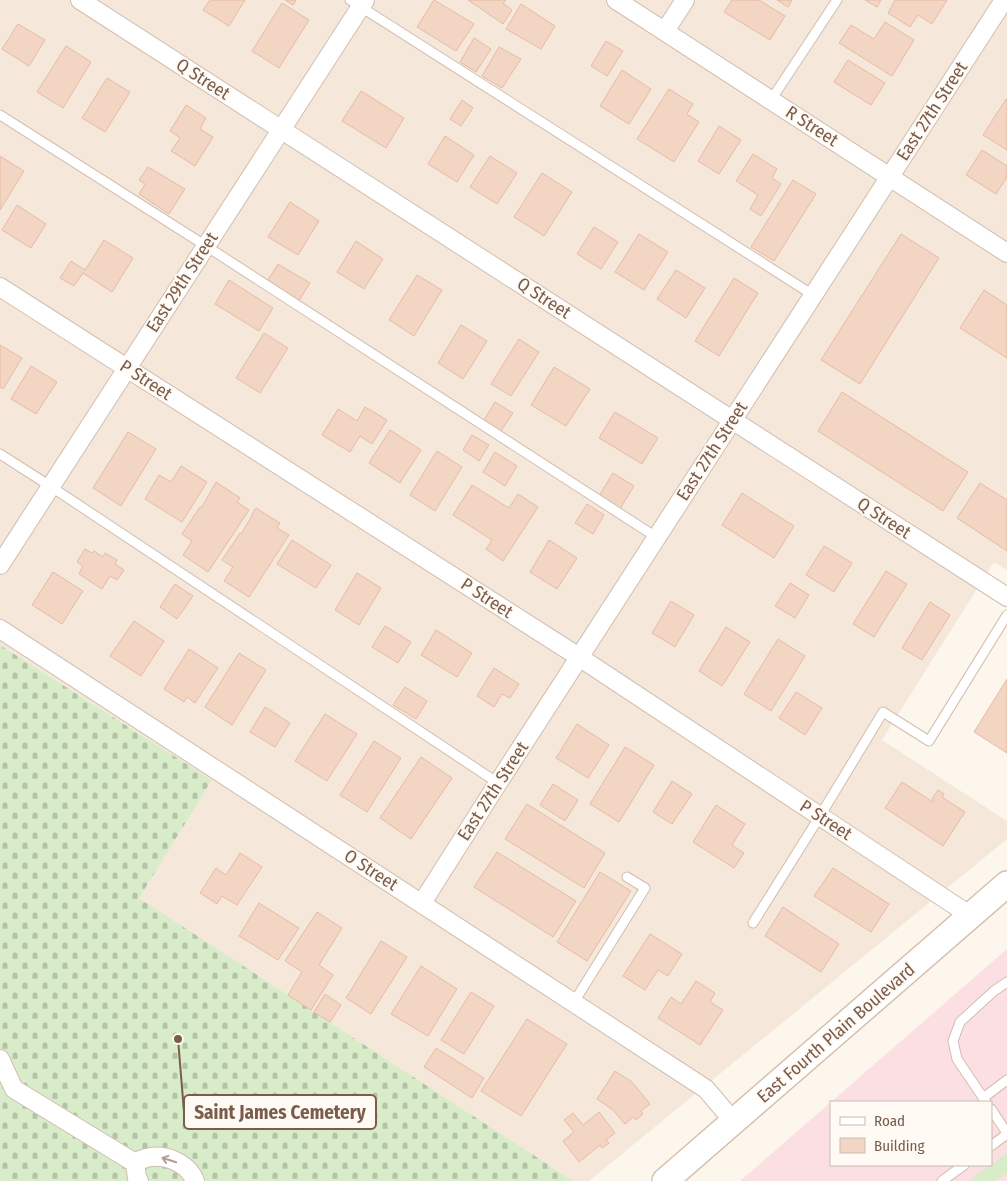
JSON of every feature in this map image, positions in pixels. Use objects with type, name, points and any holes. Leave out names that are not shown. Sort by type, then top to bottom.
[{"type":"main road","name":"East Fourth Plain Boulevard","points":[[666,1181],[1007,884]]},
{"type":"street","name":"Q Street","points":[[80,0],[1007,597]]},
{"type":"street","name":"R Street","points":[[616,0],[1007,253]]},
{"type":"street","points":[[664,31],[685,0]]},
{"type":"street","name":"East 27th Street","points":[[422,903],[1004,0]]},
{"type":"street","name":"East 29th Street","points":[[0,565],[282,130],[359,2]]},
{"type":"street","name":"P Street","points":[[0,287],[579,657],[971,916]]},
{"type":"street","name":"O Street","points":[[0,629],[706,1088],[734,1122]]},
{"type":"street","points":[[0,1059],[14,1089],[135,1163]]},
{"type":"street","points":[[135,1163],[147,1158],[160,1157],[174,1160],[185,1167],[194,1177],[195,1181]]},
{"type":"street","points":[[135,1163],[139,1181]]},
{"type":"lane","points":[[771,100],[837,0]]},
{"type":"lane","points":[[359,2],[813,295]]},
{"type":"lane","points":[[0,115],[206,246],[656,538]]},
{"type":"lane","points":[[0,454],[498,783]]},
{"type":"lane","points":[[754,923],[883,712],[929,741],[1007,615]]},
{"type":"lane","points":[[574,1002],[645,888],[627,877]]},
{"type":"lane","points":[[1007,982],[994,990],[960,1022],[953,1041],[957,1059],[985,1100],[1007,1080]]},
{"type":"lane","points":[[992,1111],[1007,1134],[992,1145]]},
{"type":"lane","points":[[944,1180],[963,1166]]},
{"type":"shaded area","points":[[0,0],[1007,0],[1007,570],[994,562],[882,740],[1007,821],[1007,839],[589,1181],[573,1181],[138,898],[212,780],[0,645]]},
{"type":"shaded area","points":[[1007,949],[1007,1181],[740,1181],[830,1103],[830,1166],[992,1166],[992,1101],[832,1101]]},
{"type":"green space","points":[[0,645],[212,780],[139,898],[573,1181],[0,1181]]},
{"type":"green space","points":[[1007,1153],[1007,1173],[996,1181],[968,1181],[989,1166],[992,1166],[992,1164]]},
{"type":"building","points":[[210,0],[245,0],[229,26],[203,10]]},
{"type":"building","points":[[285,0],[296,0],[293,5]]},
{"type":"building","points":[[434,0],[474,24],[456,51],[417,27]]},
{"type":"building","points":[[468,0],[506,0],[503,3],[512,10],[503,24]]},
{"type":"building","points":[[732,0],[759,0],[785,16],[770,40],[724,12]]},
{"type":"building","points":[[777,0],[792,0],[788,7]]},
{"type":"building","points":[[865,0],[881,0],[877,7]]},
{"type":"building","points":[[895,0],[947,0],[932,24],[918,15],[910,27],[888,13]]},
{"type":"building","points":[[282,3],[309,20],[279,68],[252,51]]},
{"type":"building","points":[[521,4],[555,26],[541,49],[506,29]]},
{"type":"building","points":[[885,22],[914,40],[892,76],[839,43],[851,25],[874,39]]},
{"type":"building","points":[[18,24],[45,40],[29,66],[2,49]]},
{"type":"building","points":[[474,38],[491,49],[476,72],[460,62]]},
{"type":"building","points":[[606,41],[623,51],[607,76],[591,66]]},
{"type":"building","points":[[66,46],[91,62],[63,108],[37,92]]},
{"type":"building","points":[[499,47],[521,59],[502,88],[482,76]]},
{"type":"building","points":[[848,60],[885,83],[871,105],[834,82]]},
{"type":"building","points":[[622,70],[651,89],[629,124],[600,106]]},
{"type":"building","points":[[107,78],[130,92],[105,132],[82,118]]},
{"type":"building","points":[[669,89],[693,104],[687,114],[699,122],[674,162],[637,139]]},
{"type":"building","points":[[361,91],[404,118],[386,148],[342,121]]},
{"type":"building","points":[[462,100],[473,108],[461,126],[450,119]]},
{"type":"building","points":[[1007,100],[1007,150],[983,135]]},
{"type":"building","points":[[186,105],[206,118],[200,129],[213,137],[195,166],[171,151],[180,138],[170,131]]},
{"type":"building","points":[[719,126],[741,140],[719,174],[698,161]]},
{"type":"building","points":[[445,136],[474,155],[457,182],[428,164]]},
{"type":"building","points":[[982,150],[1007,166],[1007,177],[996,194],[966,175]]},
{"type":"building","points":[[753,154],[777,169],[772,178],[781,184],[761,216],[750,209],[758,195],[736,181]]},
{"type":"building","points":[[0,156],[24,171],[0,210]]},
{"type":"building","points":[[490,156],[517,173],[497,204],[470,187]]},
{"type":"building","points":[[148,167],[185,189],[169,214],[139,194],[145,184],[139,180]]},
{"type":"building","points":[[542,173],[572,192],[544,236],[514,217]]},
{"type":"building","points":[[793,180],[816,194],[774,261],[751,247]]},
{"type":"building","points":[[290,202],[319,221],[298,255],[268,237]]},
{"type":"building","points":[[17,205],[46,224],[31,248],[2,230]]},
{"type":"building","points":[[594,227],[618,242],[601,269],[577,254]]},
{"type":"building","points":[[639,234],[668,252],[644,290],[615,272]]},
{"type":"building","points":[[901,234],[939,258],[860,384],[821,360]]},
{"type":"building","points":[[104,240],[133,258],[112,292],[83,273],[74,286],[60,278],[71,261],[85,270]]},
{"type":"building","points":[[356,241],[383,259],[364,289],[337,272]]},
{"type":"building","points":[[278,264],[310,283],[298,302],[266,283]]},
{"type":"building","points":[[676,270],[705,288],[686,318],[657,299]]},
{"type":"building","points":[[417,275],[442,290],[414,336],[389,320]]},
{"type":"building","points":[[734,278],[758,293],[719,356],[695,341]]},
{"type":"building","points":[[229,280],[273,308],[259,331],[215,304]]},
{"type":"building","points":[[984,290],[1007,305],[1007,358],[960,328]]},
{"type":"building","points":[[461,325],[487,341],[463,379],[438,363]]},
{"type":"building","points":[[264,333],[288,348],[260,393],[236,378]]},
{"type":"building","points":[[519,339],[539,352],[511,396],[491,384]]},
{"type":"building","points":[[0,345],[22,358],[3,389],[0,387]]},
{"type":"building","points":[[31,366],[57,382],[36,414],[11,399]]},
{"type":"building","points":[[554,367],[590,389],[566,426],[531,405]]},
{"type":"building","points":[[842,392],[968,472],[943,511],[818,431]]},
{"type":"building","points":[[495,402],[513,413],[501,431],[484,420]]},
{"type":"building","points":[[365,407],[387,420],[372,444],[360,436],[350,452],[322,435],[338,409],[357,421]]},
{"type":"building","points":[[615,412],[658,438],[642,464],[599,438]]},
{"type":"building","points":[[390,430],[421,450],[400,483],[369,463]]},
{"type":"building","points":[[128,432],[156,449],[121,506],[93,488]]},
{"type":"building","points":[[472,435],[489,445],[479,461],[463,450]]},
{"type":"building","points":[[437,451],[462,467],[435,511],[410,495]]},
{"type":"building","points":[[495,452],[517,466],[505,486],[483,472]]},
{"type":"building","points":[[181,466],[207,482],[182,522],[145,499],[159,475],[171,482]]},
{"type":"building","points":[[613,473],[634,486],[620,509],[599,496]]},
{"type":"building","points":[[216,482],[240,498],[237,502],[249,510],[208,572],[183,555],[192,541],[182,534],[200,507],[202,507]]},
{"type":"building","points":[[980,483],[1007,500],[1007,551],[957,518]]},
{"type":"building","points":[[472,485],[509,508],[518,494],[538,507],[503,561],[486,549],[492,540],[453,515]]},
{"type":"building","points":[[742,493],[794,526],[774,558],[722,525]]},
{"type":"building","points":[[587,504],[604,515],[593,534],[575,523]]},
{"type":"building","points":[[256,508],[280,523],[277,528],[289,535],[249,597],[224,581],[233,567],[222,560],[241,534]]},
{"type":"building","points":[[292,540],[331,565],[316,588],[277,564]]},
{"type":"building","points":[[549,540],[577,558],[557,589],[530,572]]},
{"type":"building","points":[[824,546],[852,563],[834,592],[806,575]]},
{"type":"building","points":[[85,549],[92,553],[94,551],[103,557],[105,553],[117,560],[115,564],[124,570],[117,580],[110,576],[102,589],[79,574],[83,566],[77,562]]},
{"type":"building","points":[[886,571],[907,584],[874,637],[853,624]]},
{"type":"building","points":[[53,572],[83,591],[62,624],[32,605]]},
{"type":"building","points":[[357,573],[381,588],[359,625],[335,610]]},
{"type":"building","points":[[790,583],[809,595],[795,618],[775,606]]},
{"type":"building","points":[[175,584],[193,596],[177,619],[160,607]]},
{"type":"building","points":[[671,601],[694,615],[675,647],[652,633]]},
{"type":"building","points":[[930,602],[950,615],[922,660],[902,648]]},
{"type":"building","points":[[134,621],[164,641],[141,676],[110,656]]},
{"type":"building","points":[[385,626],[411,642],[398,663],[372,647]]},
{"type":"building","points":[[726,627],[750,642],[722,686],[699,671]]},
{"type":"building","points":[[436,630],[472,653],[457,677],[421,655]]},
{"type":"building","points":[[778,639],[805,656],[771,711],[744,694]]},
{"type":"building","points":[[189,649],[218,668],[195,703],[187,697],[184,702],[164,689]]},
{"type":"building","points":[[239,653],[266,670],[232,725],[205,707]]},
{"type":"building","points":[[494,668],[519,684],[510,698],[502,694],[494,707],[477,696]]},
{"type":"building","points":[[1007,679],[1007,753],[974,732]]},
{"type":"building","points":[[405,687],[427,701],[416,719],[393,705]]},
{"type":"building","points":[[796,692],[822,708],[805,735],[779,718]]},
{"type":"building","points":[[265,707],[290,723],[275,747],[250,732]]},
{"type":"building","points":[[325,714],[357,734],[327,781],[295,761]]},
{"type":"building","points":[[577,724],[609,745],[588,778],[556,758]]},
{"type":"building","points":[[374,741],[401,758],[367,812],[340,795]]},
{"type":"building","points":[[625,747],[654,765],[619,822],[590,804]]},
{"type":"building","points":[[421,757],[452,778],[411,839],[380,818]]},
{"type":"building","points":[[672,781],[692,794],[672,824],[653,812]]},
{"type":"building","points":[[902,782],[933,802],[934,800],[932,799],[938,790],[944,794],[942,797],[965,812],[943,846],[885,808]]},
{"type":"building","points":[[553,784],[578,800],[565,821],[540,805]]},
{"type":"building","points":[[527,804],[605,853],[584,888],[505,839]]},
{"type":"building","points":[[716,805],[745,824],[732,845],[744,853],[734,868],[693,842]]},
{"type":"building","points":[[497,852],[576,901],[553,937],[474,887]]},
{"type":"building","points":[[240,853],[262,867],[237,905],[222,896],[217,904],[200,893],[216,868],[226,875]]},
{"type":"building","points":[[833,868],[889,904],[871,932],[814,896]]},
{"type":"building","points":[[600,872],[631,891],[587,961],[557,942]]},
{"type":"building","points":[[259,903],[299,928],[278,960],[239,936]]},
{"type":"building","points":[[783,907],[839,944],[821,972],[765,936]]},
{"type":"building","points":[[317,912],[342,928],[319,965],[333,975],[311,1010],[288,995],[302,972],[285,961]]},
{"type":"building","points":[[650,934],[682,954],[668,976],[658,970],[645,990],[623,976]]},
{"type":"building","points":[[381,941],[407,957],[371,1014],[346,998]]},
{"type":"building","points":[[421,966],[457,989],[428,1036],[391,1014]]},
{"type":"building","points":[[696,981],[715,993],[710,1002],[723,1010],[700,1045],[658,1018],[671,997],[681,1004]]},
{"type":"building","points":[[471,992],[494,1006],[464,1054],[441,1040]]},
{"type":"building","points":[[325,994],[341,1005],[330,1022],[314,1012]]},
{"type":"building","points":[[527,1019],[567,1044],[521,1116],[481,1091]]},
{"type":"building","points":[[436,1048],[484,1078],[472,1098],[424,1067]]},
{"type":"building","points":[[615,1071],[632,1082],[650,1104],[641,1111],[643,1114],[636,1120],[633,1117],[625,1124],[613,1110],[597,1099]]},
{"type":"building","points":[[599,1112],[615,1133],[606,1140],[609,1143],[602,1148],[600,1145],[579,1162],[563,1141],[574,1132],[564,1120],[573,1113],[583,1125]]},
{"type":"place","name":"Saint James Cemetery","points":[[178,1039]]}]
